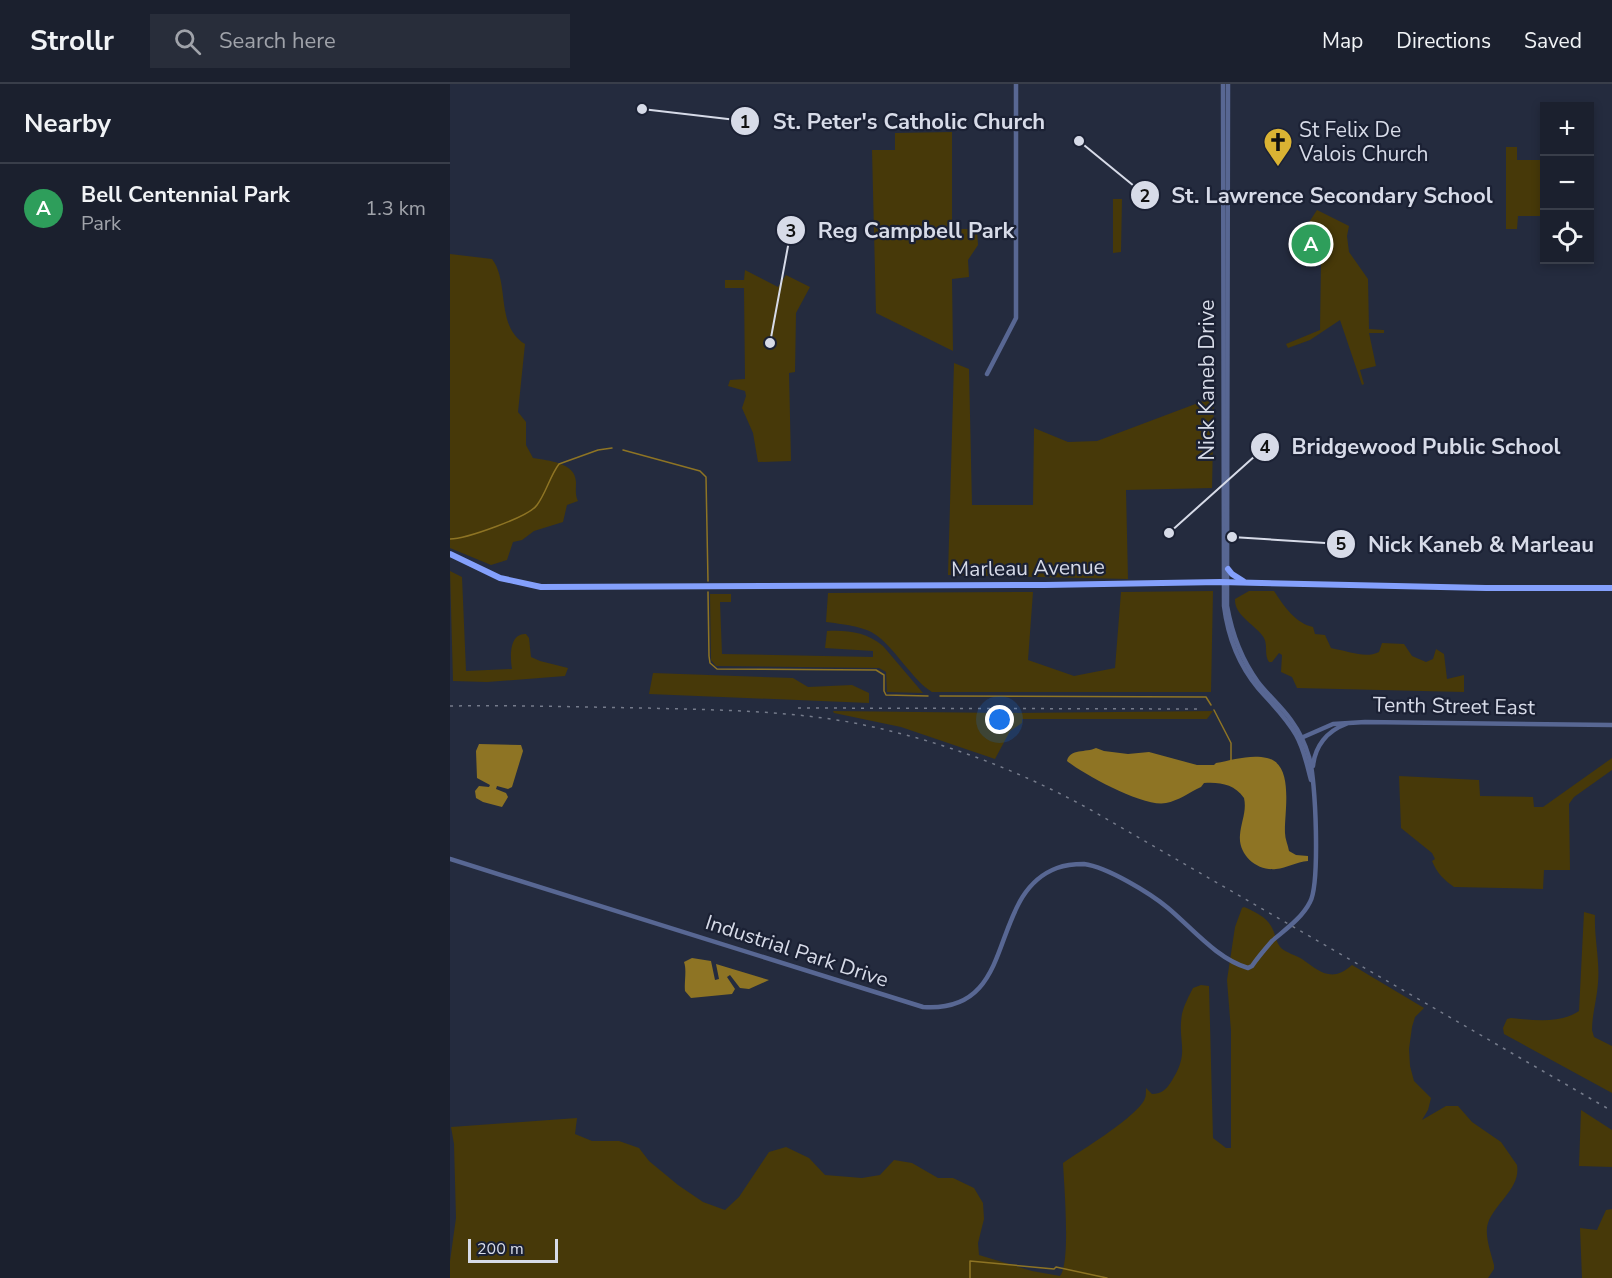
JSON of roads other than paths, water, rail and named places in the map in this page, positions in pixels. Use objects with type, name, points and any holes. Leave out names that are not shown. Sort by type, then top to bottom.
[{"type":"main road","name":"Marleau Avenue","points":[[450,554],[500,578],[541,587],[1246,582],[1486,588],[1612,588]]},
{"type":"main road","points":[[1228,569],[1246,582]]},
{"type":"street","points":[[987,374],[1016,318],[1016,84]]},
{"type":"street","name":"Nick Kaneb Drive","points":[[1070,865],[1084,864],[1099,868],[1119,878],[1165,905],[1218,952],[1245,967],[1250,967],[1270,943],[1299,918],[1311,900],[1316,874],[1313,775],[1300,738],[1290,719],[1254,677],[1242,656],[1229,618],[1226,582],[1223,84]]},
{"type":"street","name":"Nick Kaneb Drive","points":[[1226,582],[1228,569],[1228,84]]},
{"type":"street","points":[[1313,775],[1316,752],[1323,740],[1336,728],[1355,722]]},
{"type":"street","name":"Tenth Street East","points":[[1300,738],[1333,724],[1355,722],[1612,725]]},
{"type":"street","name":"Nick Kaneb Drive","points":[[1300,738],[1313,795]]},
{"type":"street","name":"Industrial Park Drive","points":[[450,859],[902,1002],[934,1008],[956,1004],[979,989],[993,968],[1022,896],[1040,877],[1057,868],[1070,865]]},
{"type":"waterway","points":[[450,539],[482,531],[532,510],[543,495],[559,464],[598,450],[612,448]]},
{"type":"waterway","points":[[623,450],[700,471],[706,477],[708,581]]},
{"type":"waterway","points":[[708,592],[709,656],[710,663],[717,669],[876,670],[884,675],[886,695],[928,696]]},
{"type":"waterway","points":[[940,696],[1206,697],[1211,705]]},
{"type":"waterway","points":[[1214,710],[1231,743],[1231,761]]},
{"type":"waterway","points":[[970,1278],[970,1261],[1054,1269],[1056,1267],[1107,1278]]},
{"type":"railway","points":[[450,706],[645,708],[798,715],[881,729],[973,756],[1033,781],[1091,810],[1612,1111]]},
{"type":"railway","points":[[798,708],[1200,709]]},
{"type":"place","name":"St. Peter's Catholic Church","points":[[642,109]]},
{"type":"place","name":"St. Lawrence Secondary School","points":[[1079,141]]},
{"type":"place","name":"St Felix De Valois Church","points":[[1278,168]]},
{"type":"place","name":"Bell Centennial Park","points":[[1311,244]]},
{"type":"place","name":"Reg Campbell Park","points":[[770,343]]},
{"type":"place","name":"Bridgewood Public School","points":[[1169,533]]},
{"type":"place","name":"Nick Kaneb & Marleau","points":[[1232,537]]}]
